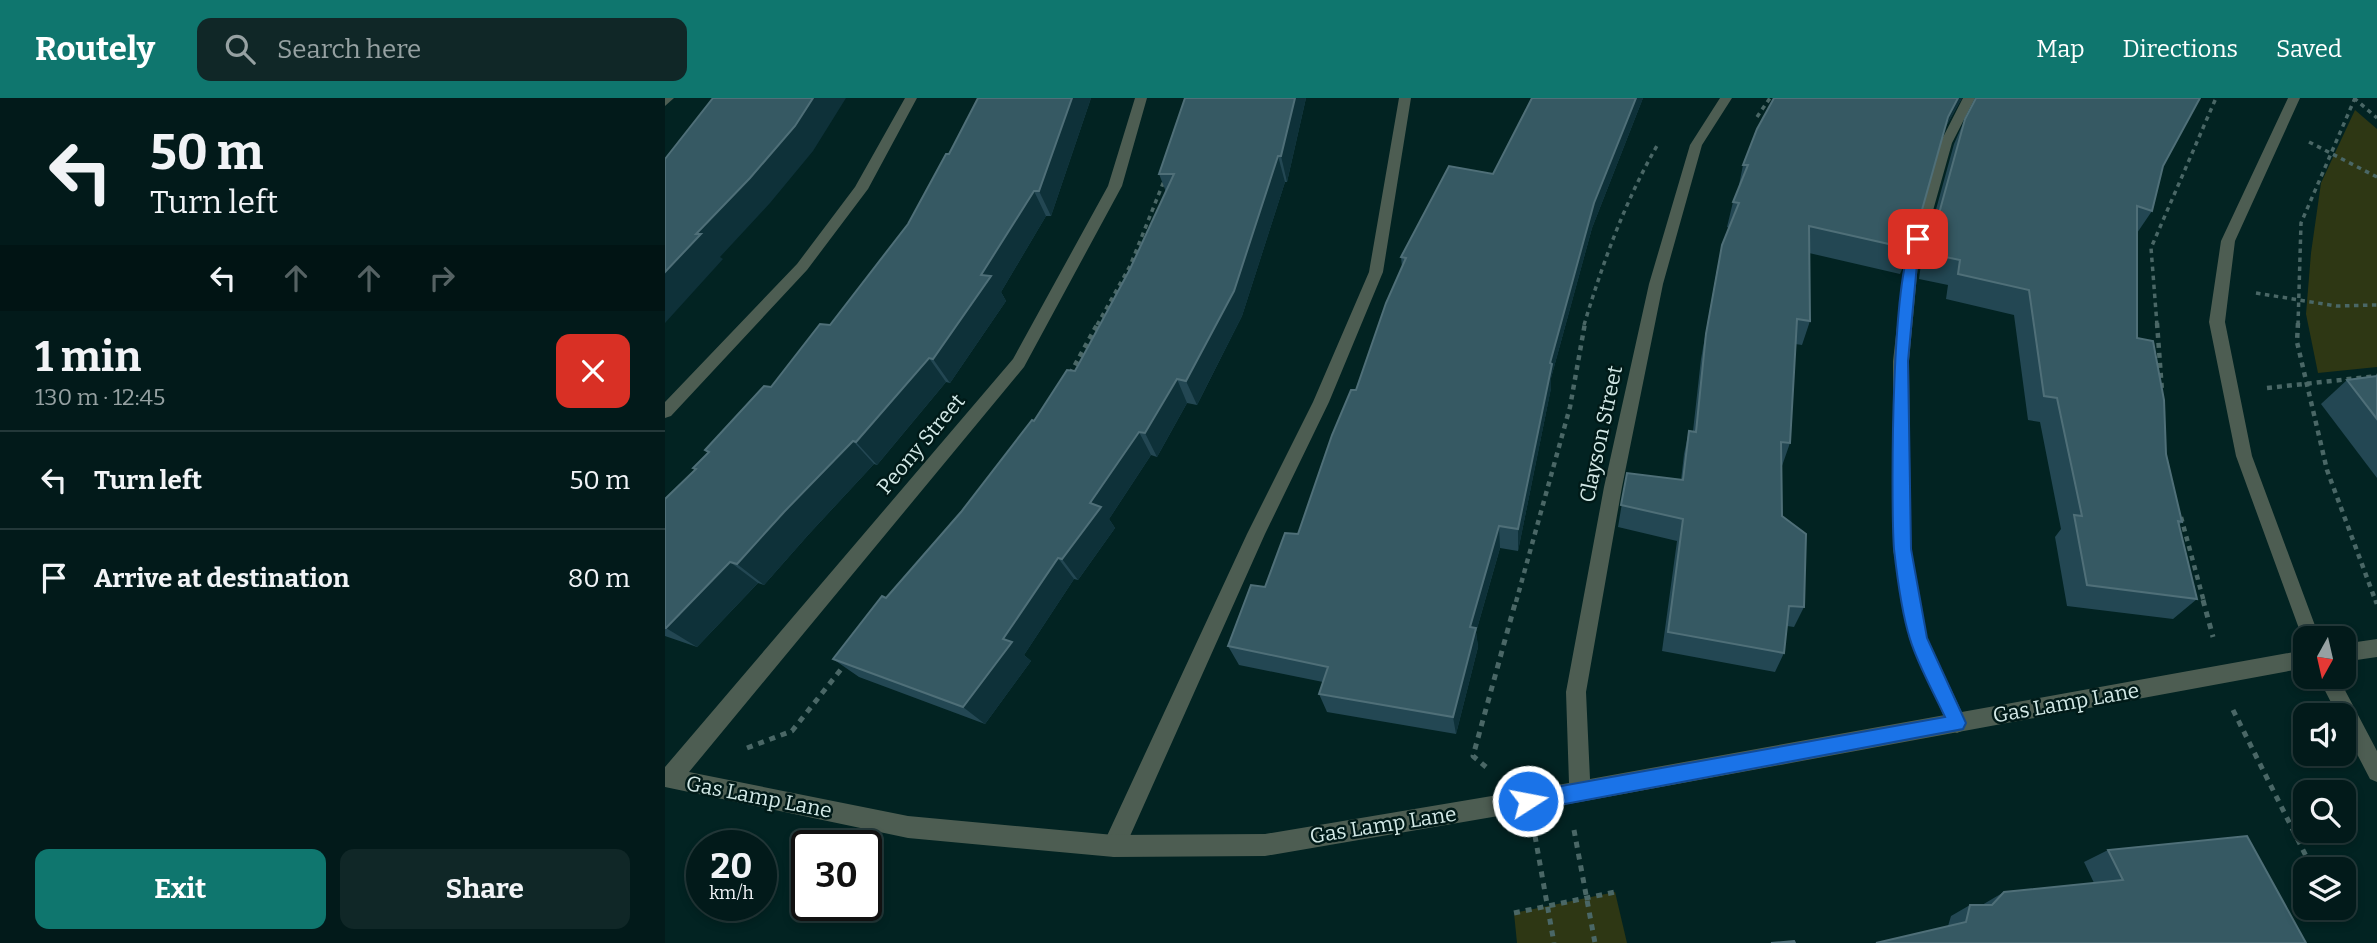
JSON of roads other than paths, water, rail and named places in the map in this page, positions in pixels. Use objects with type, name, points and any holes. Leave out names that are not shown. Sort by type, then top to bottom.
[{"type":"street","points":[[665,412],[802,267],[861,189],[911,98]]},
{"type":"street","name":"Peony Street","points":[[667,778],[1019,363],[1115,186],[1141,98]]},
{"type":"street","points":[[1114,846],[1256,534],[1321,402],[1376,272],[1405,98]]},
{"type":"street","name":"Clayson Street","points":[[1580,792],[1576,692],[1624,433],[1656,284],[1696,145],[1726,98]]},
{"type":"street","points":[[1957,723],[1918,638],[1902,549],[1901,361],[1910,264],[1946,143],[1969,98]]},
{"type":"street","points":[[2294,98],[2228,241],[2217,322],[2244,456],[2306,626]]},
{"type":"street","points":[[2356,651],[2377,648]]},
{"type":"street","name":"Gas Lamp Lane","points":[[667,778],[908,827],[1114,846],[1265,845],[1580,792],[2293,661]]},
{"type":"street","points":[[2335,690],[2377,772]]}]
